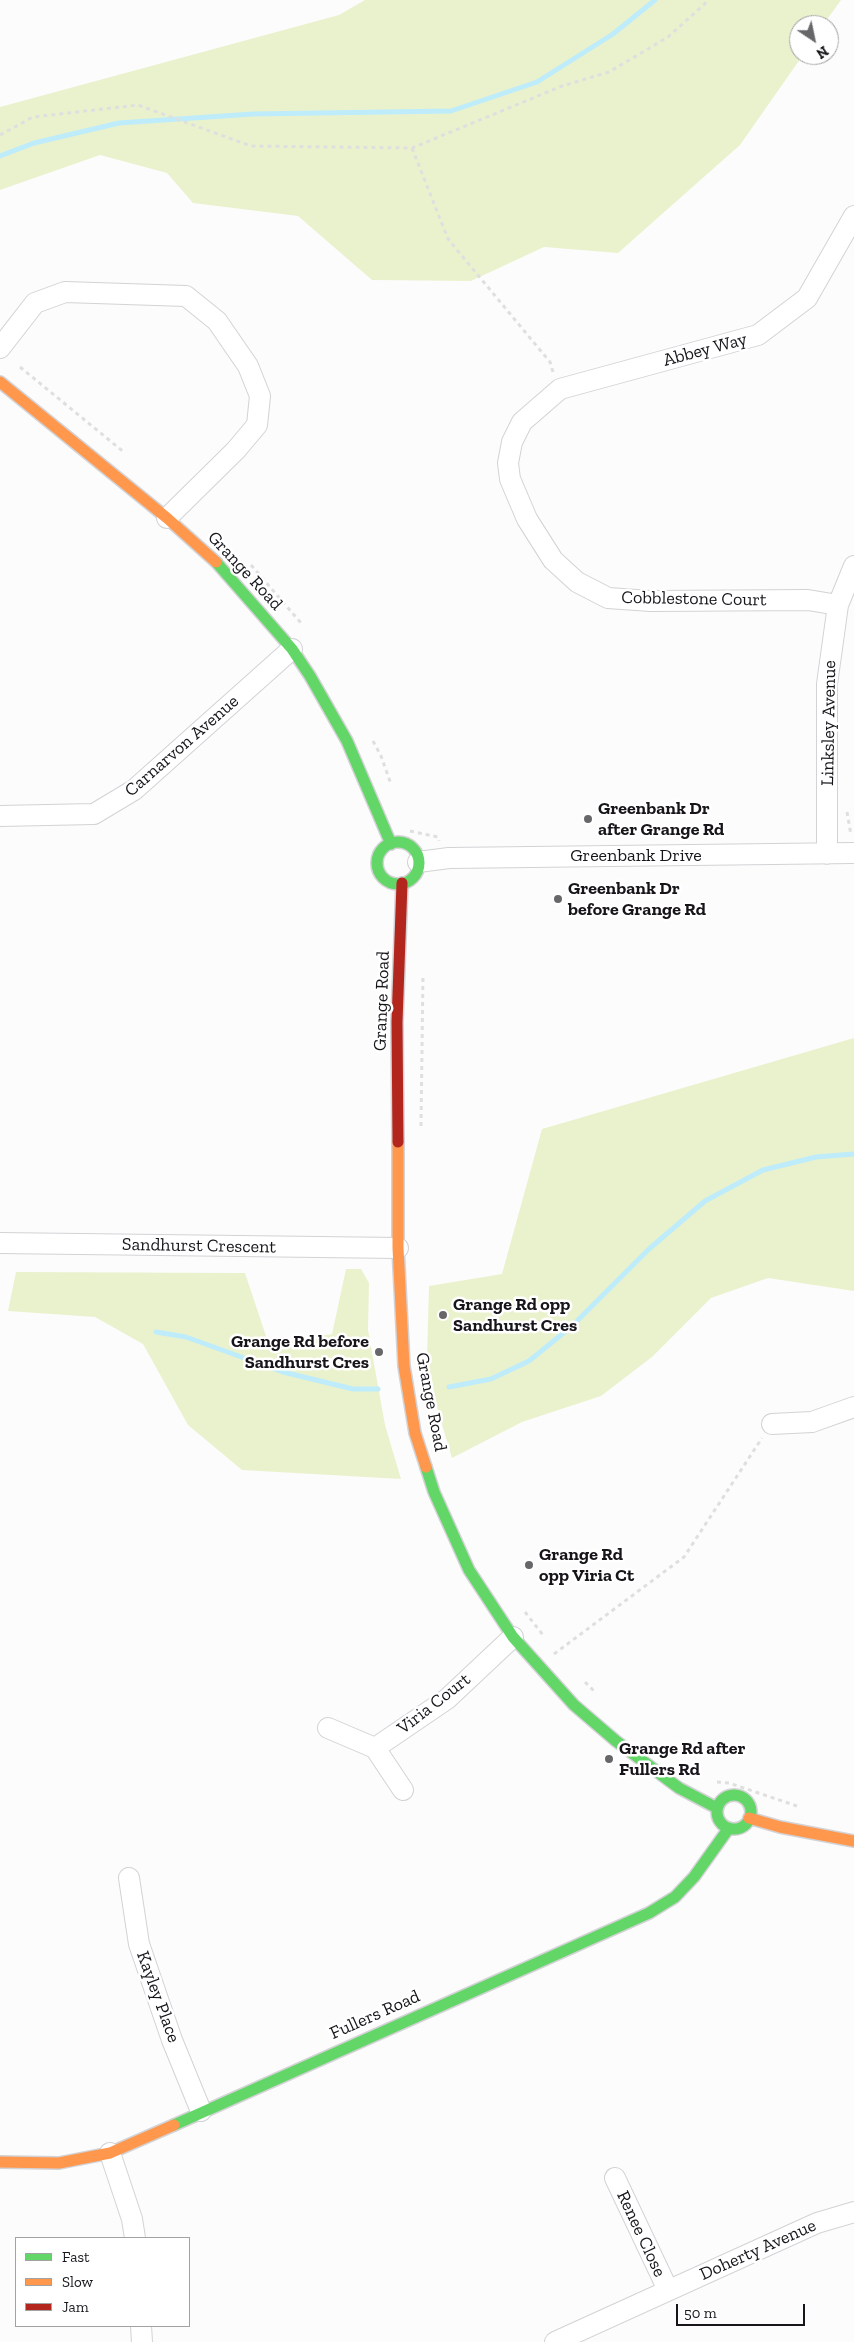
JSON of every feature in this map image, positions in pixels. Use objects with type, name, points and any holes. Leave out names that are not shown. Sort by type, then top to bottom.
[{"type":"street","name":"Abbey Way","points":[[560,389],[758,335],[807,298],[854,216]]},
{"type":"street","points":[[0,348],[35,303],[66,292],[186,296],[217,321],[248,366],[260,396],[256,425],[236,450],[167,518]]},
{"type":"street","name":"Grange Road","points":[[0,382],[167,518],[225,571],[292,649],[347,741],[391,844]]},
{"type":"street","name":"Cobblestone Court","points":[[560,389],[522,422],[512,442],[508,463],[510,479],[527,519],[553,560],[577,582],[608,598],[651,601],[808,600],[838,605]]},
{"type":"street","name":"Linksley Avenue","points":[[827,854],[827,684],[838,605],[854,566]]},
{"type":"street","name":"Carnarvon Avenue","points":[[0,816],[94,814],[134,790],[292,649]]},
{"type":"street","points":[[398,842],[408,845],[415,852],[418,862],[415,874],[402,883],[387,881],[378,869],[380,853],[391,844],[398,842]]},
{"type":"street","name":"Greenbank Drive","points":[[418,862],[449,858],[854,853]]},
{"type":"street","name":"Grange Road","points":[[402,883],[398,1022],[398,1248],[404,1366],[415,1433],[434,1492],[469,1570],[513,1637],[538,1666],[574,1705],[616,1741],[678,1788],[717,1808]]},
{"type":"street","name":"Sandhurst Crescent","points":[[0,1243],[398,1248]]},
{"type":"street","points":[[772,1424],[812,1422],[854,1407]]},
{"type":"street","name":"Viria Court","points":[[375,1748],[446,1699],[513,1637]]},
{"type":"street","points":[[328,1728],[375,1748],[403,1790]]},
{"type":"street","points":[[740,1796],[749,1804],[749,1818],[740,1827],[729,1828],[718,1818],[717,1808],[726,1797],[740,1796]]},
{"type":"street","points":[[749,1818],[854,1841]]},
{"type":"street","name":"Fullers Road","points":[[0,2162],[59,2163],[110,2153],[649,1913],[675,1897],[694,1877],[729,1828]]},
{"type":"street","name":"Kayley Place","points":[[129,1878],[139,1944],[172,2040],[201,2111]]},
{"type":"street","points":[[110,2153],[129,2211],[135,2237]]},
{"type":"street","name":"Renee Close","points":[[615,2178],[668,2290]]},
{"type":"street","name":"Doherty Avenue","points":[[555,2342],[817,2223],[854,2212]]},
{"type":"street","points":[[141,2327],[142,2342]]},
{"type":"path","points":[[0,135],[34,117],[138,105],[251,146],[412,148],[562,86],[609,72],[668,37],[709,0]]},
{"type":"path","points":[[412,148],[448,239],[550,362],[560,389]]},
{"type":"path","points":[[538,1666],[684,1557],[772,1424]]},
{"type":"green space","points":[[365,0],[841,0],[830,15],[789,15],[789,65],[796,65],[740,145],[618,253],[544,247],[471,281],[372,280],[298,216],[193,203],[167,173],[100,155],[0,190],[0,107],[339,15]]},
{"type":"green space","points":[[854,1038],[854,1291],[768,1278],[711,1298],[652,1357],[601,1396],[522,1422],[452,1458],[438,1411],[427,1357],[429,1286],[502,1274],[542,1129]]},
{"type":"green space","points":[[346,1269],[361,1269],[369,1283],[368,1330],[385,1425],[401,1479],[242,1470],[188,1425],[143,1344],[95,1317],[8,1311],[16,1272],[245,1273],[269,1345],[332,1334]]},
{"type":"waterway","points":[[0,156],[34,143],[119,123],[253,114],[451,111],[537,82],[613,34],[655,0]]},
{"type":"waterway","points":[[449,1387],[491,1379],[529,1361],[572,1326],[649,1249],[705,1201],[763,1170],[816,1157],[854,1154]]},
{"type":"waterway","points":[[156,1332],[186,1337],[283,1372],[353,1389],[378,1389]]},
{"type":"traffic: fast","points":[[216,562],[292,649],[310,676],[347,741],[391,844]]},
{"type":"traffic: fast","points":[[398,842],[413,848],[419,863],[413,878],[398,884],[383,878],[377,863],[383,848],[398,842]]},
{"type":"traffic: fast","points":[[426,1467],[434,1492],[469,1570],[513,1637],[574,1705],[616,1741],[679,1788],[717,1808]]},
{"type":"traffic: fast","points":[[734,1795],[746,1800],[751,1812],[746,1824],[734,1829],[722,1824],[717,1812],[722,1800],[734,1795]]},
{"type":"traffic: fast","points":[[174,2125],[649,1913],[675,1897],[694,1877],[729,1828]]},
{"type":"traffic: slow","points":[[0,382],[167,518],[216,562]]},
{"type":"traffic: slow","points":[[398,1142],[398,1248],[404,1366],[415,1433],[426,1467]]},
{"type":"traffic: slow","points":[[749,1818],[780,1827],[854,1841]]},
{"type":"traffic: slow","points":[[0,2162],[59,2163],[110,2153],[174,2125]]},
{"type":"traffic: jam","points":[[398,1142],[397,1022],[402,883]]},
{"type":"place","name":"Greenbank Dr after Grange Rd","points":[[588,819]]},
{"type":"place","name":"Greenbank Dr before Grange Rd","points":[[558,899]]},
{"type":"place","name":"Grange Rd opp Sandhurst Cres","points":[[443,1315]]},
{"type":"place","name":"Grange Rd before Sandhurst Cres","points":[[379,1352]]},
{"type":"place","name":"Grange Rd opp Viria Ct","points":[[529,1565]]},
{"type":"place","name":"Grange Rd after Fullers Rd","points":[[609,1759]]}]
